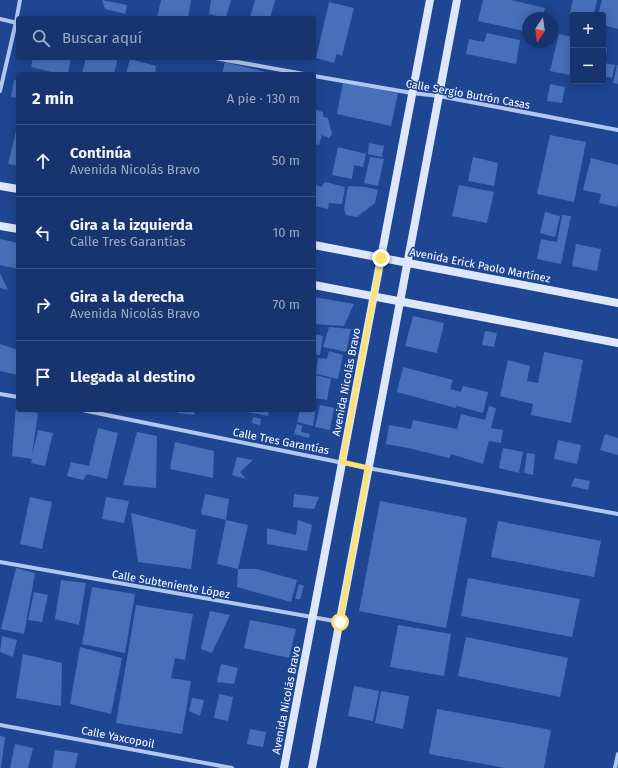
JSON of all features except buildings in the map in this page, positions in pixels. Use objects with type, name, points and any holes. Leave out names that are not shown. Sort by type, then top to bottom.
[{"type":"main road","name":"Avenida Nicolás Bravo","points":[[284,768],[430,0]]},
{"type":"main road","points":[[312,768],[457,0]]},
{"type":"main road","points":[[0,186],[16,189]]},
{"type":"main road","points":[[0,226],[16,229]]},
{"type":"main road","name":"Avenida Erick Paolo Martínez","points":[[316,245],[618,303]]},
{"type":"main road","points":[[316,286],[618,343]]},
{"type":"street","points":[[18,16],[20,0]]},
{"type":"street","points":[[0,19],[16,22]]},
{"type":"street","points":[[0,91],[16,26]]},
{"type":"street","points":[[226,60],[293,72]]},
{"type":"street","name":"Calle Sergio Butrón Casas","points":[[316,76],[412,93],[439,96],[618,130]]},
{"type":"street","points":[[0,394],[16,397]]},
{"type":"street","name":"Calle Tres Garantías","points":[[92,412],[368,468],[618,514]]},
{"type":"street","name":"Calle Subteniente López","points":[[0,562],[340,622]]},
{"type":"street","name":"Calle Yaxcopoil","points":[[0,725],[232,768]]},
{"type":"street","points":[[615,768],[618,754]]},
{"type":"route","points":[[340,622],[368,468],[342,462],[381,258]]}]
